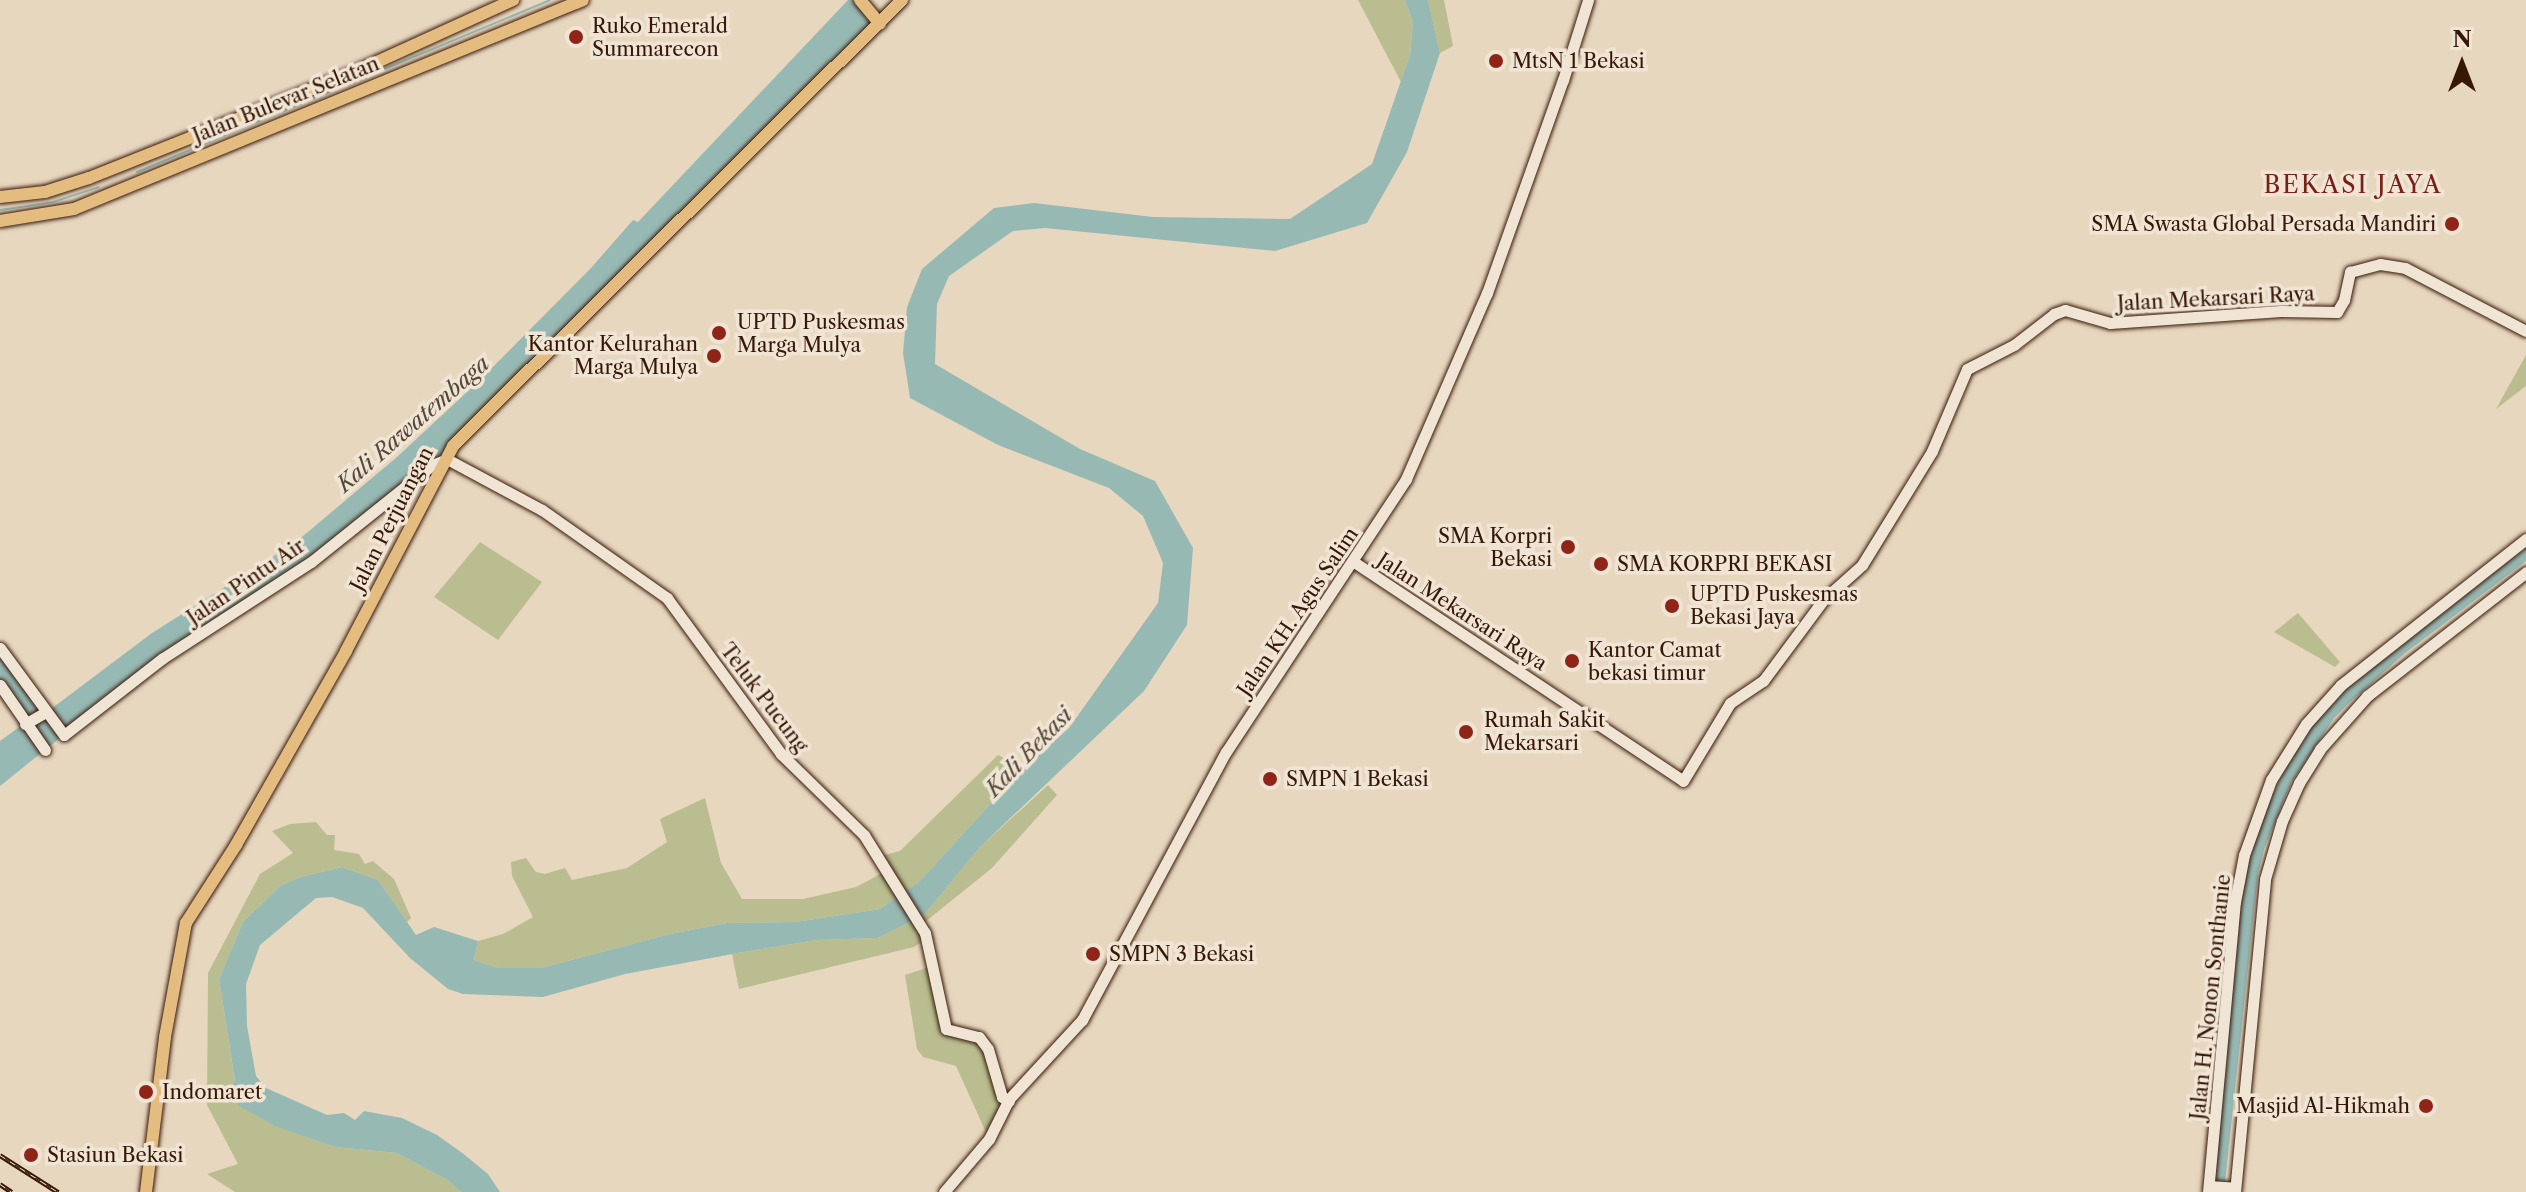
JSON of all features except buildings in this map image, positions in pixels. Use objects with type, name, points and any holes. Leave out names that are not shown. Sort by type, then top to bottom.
[{"type":"main road","name":"Jalan Bulevar Selatan","points":[[0,197],[45,192],[89,178],[355,72],[513,0]]},
{"type":"main road","points":[[551,14],[557,10],[559,0]]},
{"type":"main road","name":"Jalan Bulevar Selatan","points":[[0,221],[74,209],[583,0]]},
{"type":"main road","points":[[860,0],[878,20]]},
{"type":"main road","name":"Jalan Perjuangan","points":[[146,1192],[165,1037],[186,923],[288,755],[453,446],[895,2]]},
{"type":"street","name":"Jalan KH. Agus Salim","points":[[944,1192],[989,1139],[1009,1101],[1082,1020],[1226,752],[1406,479],[1456,371],[1534,162],[1588,0]]},
{"type":"street","name":"Jalan Mekarsari Raya","points":[[1354,562],[1683,781],[1730,703],[1763,681],[1824,599],[1862,565],[1932,451],[1967,369],[2014,345],[2047,318],[2065,310],[2110,323],[2281,311],[2337,312],[2344,300],[2350,272],[2380,264],[2405,268],[2526,331]]},
{"type":"street","name":"Jalan Pintu Air","points":[[46,712],[60,730],[163,658],[311,562],[432,465],[447,459]]},
{"type":"street","name":"Teluk Pucung","points":[[447,459],[542,510],[667,598],[781,754],[864,835],[925,933],[946,1029],[979,1037],[988,1049],[1002,1097],[1009,1101]]},
{"type":"street","name":"Jalan H. Nonon Sonthanie","points":[[2210,1188],[2235,902],[2244,855],[2271,780],[2306,724],[2341,685],[2526,539]]},
{"type":"street","name":"Jalan H. Nonon Sonthanie","points":[[2233,1189],[2265,879],[2282,821],[2299,783],[2320,749],[2367,696],[2526,572]]},
{"type":"street","points":[[0,648],[46,712],[25,724]]},
{"type":"street","points":[[0,685],[45,750]]},
{"type":"street","points":[[2210,1188],[2233,1189]]},
{"type":"green space","points":[[1358,0],[1405,0],[1413,22],[1410,55],[1401,82]]},
{"type":"green space","points":[[1428,0],[1444,0],[1453,46],[1440,53]]},
{"type":"green space","points":[[2526,355],[2526,386],[2496,409]]},
{"type":"green space","points":[[480,542],[542,582],[498,640],[434,597]]},
{"type":"green space","points":[[2298,613],[2340,662],[2335,667],[2274,632]]},
{"type":"green space","points":[[998,755],[1023,768],[920,881],[880,909],[795,922],[727,923],[670,934],[541,968],[498,968],[474,960],[478,941],[503,934],[533,917],[512,876],[511,862],[526,858],[536,872],[545,874],[565,868],[572,880],[627,868],[667,842],[660,819],[705,798],[721,863],[742,899],[803,899],[856,887],[886,871],[877,857],[900,851]]},
{"type":"green space","points":[[1048,785],[1057,795],[992,868],[920,926],[926,939],[914,947],[739,989],[732,954],[817,940],[878,938],[924,915],[980,847]]},
{"type":"green space","points":[[316,822],[327,835],[335,835],[334,850],[359,854],[365,864],[373,861],[394,879],[411,918],[407,922],[378,880],[342,867],[301,877],[280,886],[243,922],[219,979],[235,1082],[307,1137],[335,1147],[397,1153],[449,1181],[461,1192],[235,1192],[207,1174],[238,1164],[207,1105],[208,973],[260,874],[293,853],[272,831],[290,824]]},
{"type":"green space","points":[[932,966],[944,1023],[979,1037],[1009,1101],[989,1139],[956,1066],[923,1057],[917,1049],[905,975]]},
{"type":"water","points":[[848,0],[860,0],[880,24],[453,446],[372,513],[111,697],[0,786],[0,741],[25,723],[0,685],[0,648],[47,712],[152,633],[296,542],[397,457],[481,379],[591,268],[633,220],[638,222]]},
{"type":"water","points":[[1405,0],[1428,0],[1440,53],[1407,152],[1367,223],[1275,251],[1045,228],[1013,231],[949,276],[937,304],[935,364],[1080,449],[1155,481],[1193,548],[1187,625],[1144,691],[980,847],[924,915],[878,938],[817,940],[738,953],[625,974],[543,997],[463,994],[448,989],[410,958],[363,908],[332,897],[316,898],[260,945],[246,984],[247,1026],[256,1076],[266,1088],[327,1115],[344,1113],[355,1120],[364,1111],[402,1118],[437,1135],[465,1155],[488,1174],[500,1192],[461,1192],[449,1181],[397,1153],[335,1147],[275,1126],[238,1105],[229,1091],[235,1081],[219,979],[243,922],[280,886],[301,877],[342,867],[378,880],[416,935],[434,927],[478,941],[474,960],[498,968],[541,968],[670,934],[727,923],[795,922],[880,909],[920,881],[1023,768],[1069,728],[1158,603],[1163,563],[1143,516],[1109,488],[998,445],[910,398],[903,353],[907,307],[922,269],[994,208],[1034,203],[1153,217],[1290,219],[1372,164],[1410,55],[1413,22]]},
{"type":"water","points":[[2526,548],[2526,561],[2404,654],[2334,718],[2291,783],[2264,849],[2258,874],[2224,1192],[2214,1192],[2240,905],[2249,858],[2263,815],[2290,757],[2320,715],[2353,682]]},
{"type":"waterway","points":[[137,172],[550,0]]},
{"type":"waterway","points":[[0,210],[53,202],[99,187]]},
{"type":"railway","points":[[0,1155],[58,1192]]},
{"type":"railway","points":[[0,1184],[12,1192]]},
{"type":"place","name":"Ruko Emerald Summarecon","points":[[576,37]]},
{"type":"place","name":"MtsN 1 Bekasi","points":[[1496,61]]},
{"type":"place","name":"SMA Swasta Global Persada Mandiri","points":[[2452,224]]},
{"type":"place","name":"UPTD Puskesmas Marga Mulya","points":[[719,333]]},
{"type":"place","name":"Kantor Kelurahan Marga Mulya","points":[[714,356]]},
{"type":"place","name":"SMA Korpri Bekasi","points":[[1568,547]]},
{"type":"place","name":"SMA KORPRI BEKASI","points":[[1601,564]]},
{"type":"place","name":"UPTD Puskesmas Bekasi Jaya","points":[[1672,606]]},
{"type":"place","name":"Kantor Camat bekasi timur","points":[[1572,661]]},
{"type":"place","name":"Rumah Sakit Mekarsari","points":[[1466,732]]},
{"type":"place","name":"SMPN 1 Bekasi","points":[[1270,779]]},
{"type":"place","name":"SMPN 3 Bekasi","points":[[1093,954]]},
{"type":"place","name":"Indomaret","points":[[146,1092]]},
{"type":"place","name":"Masjid Al-Hikmah","points":[[2426,1106]]},
{"type":"place","name":"Stasiun Bekasi","points":[[31,1155]]},
{"type":"district","name":"BEKASI JAYA","points":[[2353,185]]},
{"type":"water label","name":"Kali Rawatembaga","points":[[413,424]]},
{"type":"water label","name":"Kali Bekasi","points":[[1029,752]]}]
